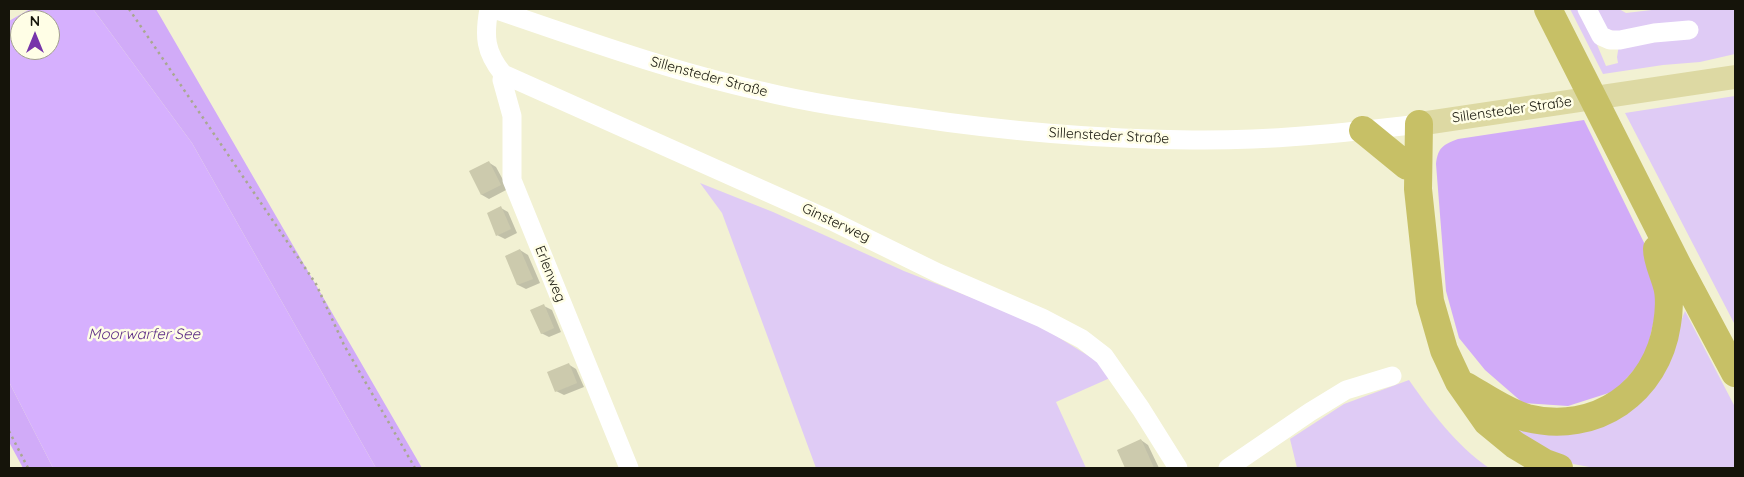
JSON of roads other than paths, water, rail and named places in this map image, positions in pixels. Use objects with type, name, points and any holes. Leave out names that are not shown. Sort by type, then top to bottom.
[{"type":"highway","points":[[1548,9],[1735,373]]},
{"type":"highway","points":[[1410,125],[1413,177],[1430,301],[1444,350],[1459,382],[1487,422],[1515,445],[1545,463],[1560,468]]},
{"type":"highway","points":[[1363,130],[1413,177]]},
{"type":"highway","points":[[1459,382],[1527,418],[1559,422],[1583,418],[1608,410],[1629,396],[1648,376],[1661,350],[1667,322],[1668,288],[1656,251],[1659,228]]},
{"type":"main road","name":"Sillensteder Straße","points":[[1410,125],[1735,78]]},
{"type":"street","points":[[489,9],[486,30],[487,48],[504,74]]},
{"type":"street","name":"Sillensteder Straße","points":[[494,9],[683,72],[762,92],[854,109],[959,124],[1058,134],[1194,140],[1302,136],[1410,125]]},
{"type":"street","points":[[1587,9],[1601,36],[1610,40],[1689,30]]},
{"type":"street","name":"Erlenweg","points":[[504,74],[502,80],[512,116],[512,180],[630,468]]},
{"type":"street","name":"Ginsterweg","points":[[504,74],[832,221],[938,273],[1042,318],[1082,339],[1104,356],[1141,409],[1178,468]]},
{"type":"street","points":[[1228,468],[1346,390],[1392,376]]},
{"type":"water","name":"Moorwarfer See","points":[[93,9],[192,143],[376,468],[53,468],[9,382],[9,21],[10,60],[60,60],[60,10],[28,10]]}]
